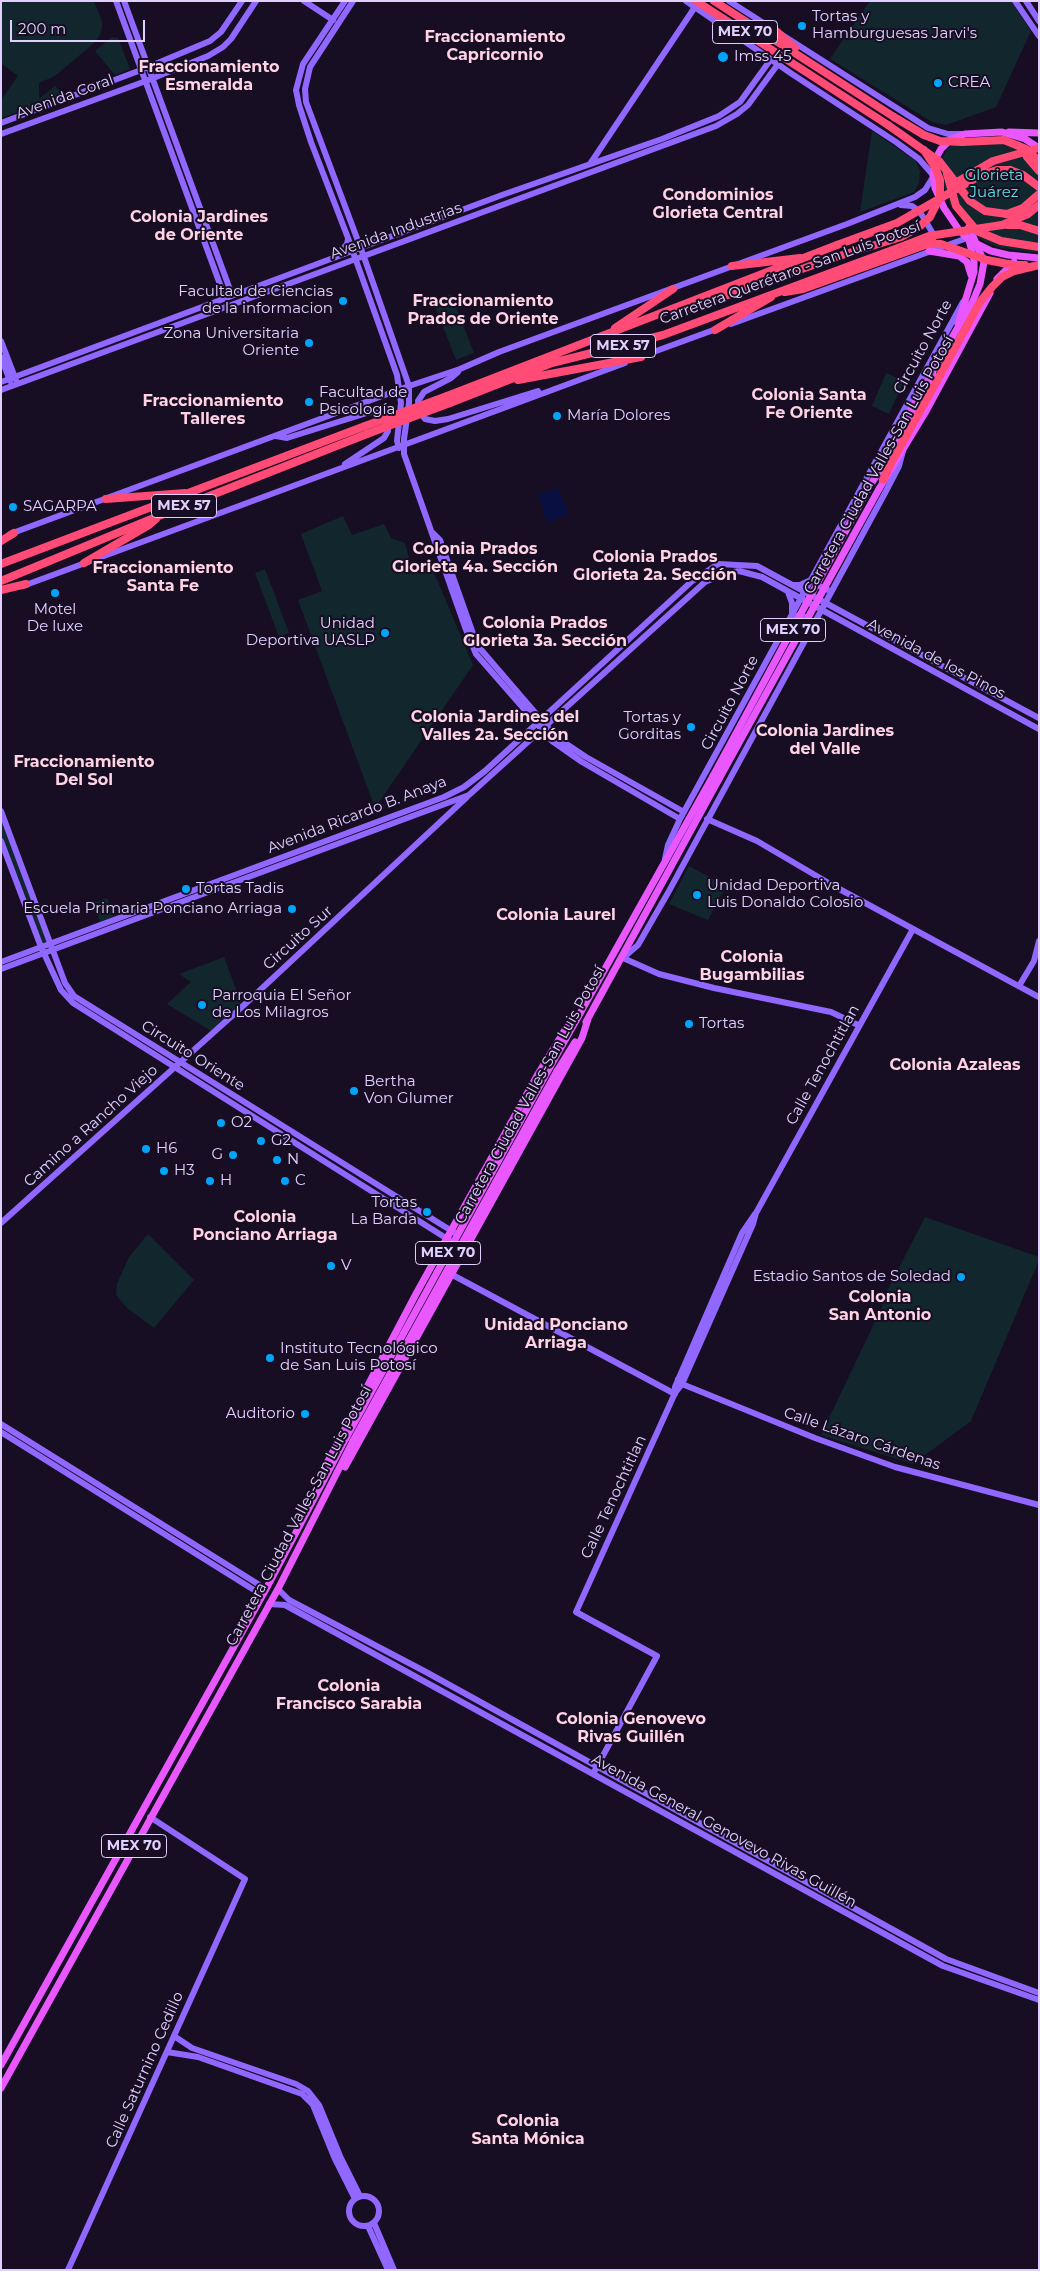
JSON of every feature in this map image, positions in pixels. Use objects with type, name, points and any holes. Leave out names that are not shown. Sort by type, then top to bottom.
[{"type":"highway","name":"MEX 70","points":[[714,1],[924,135],[940,140],[992,141]]},
{"type":"highway","name":"MEX 70","points":[[695,4],[739,28],[888,125],[945,167]]},
{"type":"highway","points":[[707,15],[739,28]]},
{"type":"highway","points":[[776,31],[801,56]]},
{"type":"highway","points":[[992,141],[1004,140],[1016,144],[1026,149],[1039,162]]},
{"type":"highway","points":[[992,141],[1018,151],[1039,170]]},
{"type":"highway","points":[[921,210],[976,169],[1005,157],[1039,148]]},
{"type":"highway","points":[[657,315],[670,315],[836,257],[901,237],[919,227],[930,217],[940,197],[940,180],[935,167],[924,150]]},
{"type":"highway","points":[[945,167],[966,197],[985,211],[1001,214],[1014,212],[1032,202],[1039,194]]},
{"type":"highway","points":[[945,167],[953,199],[964,218],[977,231],[991,238],[1039,247]]},
{"type":"highway","points":[[921,210],[973,179],[997,170],[1016,172],[1039,187]]},
{"type":"highway","points":[[1002,225],[1028,214],[1039,205]]},
{"type":"highway","name":"Carretera Querétaro - San Luis Potosí","points":[[1,564],[448,399],[657,315],[897,223],[921,210]]},
{"type":"highway","points":[[1002,225],[1020,225],[1039,231]]},
{"type":"highway","name":"Carretera Querétaro - San Luis Potosí","points":[[448,399],[498,384],[567,359],[663,335],[929,236],[1002,225]]},
{"type":"highway","points":[[714,330],[726,321],[762,304],[780,291],[786,293],[803,289],[942,244],[1004,264],[1039,265]]},
{"type":"highway","points":[[732,266],[812,256]]},
{"type":"highway","points":[[883,480],[980,302],[1002,277],[1014,271],[1039,265]]},
{"type":"highway","points":[[602,337],[673,289]]},
{"type":"highway","points":[[498,384],[641,357]]},
{"type":"highway","name":"Carretera Querétaro - San Luis Potosí","points":[[1,581],[366,430]]},
{"type":"highway","points":[[106,499],[194,492]]},
{"type":"highway","points":[[84,563],[149,526],[161,515]]},
{"type":"highway","points":[[1,542],[14,533]]},
{"type":"highway","points":[[1,592],[26,584]]},
{"type":"main road","points":[[1002,132],[1024,139],[1039,148]]},
{"type":"main road","points":[[1039,132],[965,134],[951,139],[941,149],[936,158],[933,176],[944,208],[968,239],[991,251],[1039,258]]},
{"type":"main road","points":[[876,475],[888,449],[973,301],[982,277],[982,256],[975,237],[964,218]]},
{"type":"main road","name":"MEX 70","points":[[1,2064],[264,1592],[319,1487],[350,1440],[550,1067],[664,863],[716,777],[868,483],[876,475],[896,445],[948,350],[972,280],[974,260],[968,239]]},
{"type":"main road","points":[[928,248],[959,256],[967,262],[972,280]]},
{"type":"main road","name":"Carretera Ciudad Valles-San Luis Potosí","points":[[1,2088],[278,1589],[325,1498],[350,1440],[557,1071],[623,958],[716,777],[883,480],[903,451],[998,279],[1011,263],[1023,257]]},
{"type":"main road","points":[[319,1487],[326,1465],[459,1215],[538,1074],[566,1028],[578,1017]]},
{"type":"main road","points":[[325,1498],[348,1462],[582,1038],[588,1019]]},
{"type":"main road","points":[[459,1215],[466,1224],[478,1226]]},
{"type":"main road","points":[[416,1294],[424,1291],[429,1292],[436,1302]]},
{"type":"street","points":[[116,1],[145,69]]},
{"type":"street","points":[[124,1],[145,69],[224,298]]},
{"type":"street","name":"Avenida Coral","points":[[1,123],[145,69],[210,41],[221,32],[242,1]]},
{"type":"street","name":"Avenida Coral","points":[[1,134],[149,80],[208,56],[224,47],[256,1]]},
{"type":"street","points":[[304,1],[333,20]]},
{"type":"street","points":[[345,1],[303,64],[296,90],[298,105],[380,324],[401,389],[401,445],[477,645],[541,724],[552,741],[582,762],[680,819]]},
{"type":"street","points":[[353,1],[310,67],[305,89],[306,102],[364,257],[409,386],[401,445]]},
{"type":"street","points":[[1,537],[409,386],[460,369],[498,352],[673,289],[920,195],[933,176],[919,159],[770,59],[707,15],[695,4],[686,1]]},
{"type":"street","points":[[729,1],[933,131],[948,134],[965,134]]},
{"type":"street","points":[[1015,1],[1039,36]]},
{"type":"street","points":[[1026,1],[1039,21]]},
{"type":"street","points":[[585,173],[695,4]]},
{"type":"street","name":"Avenida Industrias","points":[[1,382],[224,298],[683,131],[718,116],[740,102],[770,59]]},
{"type":"street","name":"Avenida Industrias","points":[[1,390],[716,126],[738,114],[748,105],[778,64]]},
{"type":"street","points":[[149,80],[232,296]]},
{"type":"street","points":[[96,88],[100,98]]},
{"type":"street","points":[[896,142],[904,138],[909,130],[907,116]]},
{"type":"street","points":[[668,144],[670,138],[683,131]]},
{"type":"street","points":[[572,170],[574,177]]},
{"type":"street","points":[[896,205],[912,206],[920,212],[929,224],[932,232],[932,241],[921,253]]},
{"type":"street","points":[[355,236],[364,242],[375,243]]},
{"type":"street","points":[[334,259],[342,251],[348,238]]},
{"type":"street","points":[[26,584],[921,253],[928,248],[968,239]]},
{"type":"street","name":"Circuito Norte","points":[[664,863],[668,845],[680,819],[868,483],[917,384],[968,294]]},
{"type":"street","points":[[1,341],[12,378]]},
{"type":"street","points":[[1,357],[15,385]]},
{"type":"street","points":[[460,369],[451,378],[424,392],[418,401],[419,411],[425,419],[435,421],[448,419],[539,390],[550,390]]},
{"type":"street","points":[[274,436],[287,438],[370,412],[380,413],[388,424],[388,431],[384,438],[336,470]]},
{"type":"street","points":[[868,483],[888,449]]},
{"type":"street","points":[[858,1025],[831,1012],[714,988],[659,974],[623,958],[638,945],[899,466],[903,451]]},
{"type":"street","name":"Avenida Ricardo B. Anaya","points":[[1,962],[51,947],[469,795],[541,724],[705,572],[718,564],[757,566],[826,602]]},
{"type":"street","points":[[744,572],[747,564]]},
{"type":"street","name":"Avenida Ricardo B. Anaya","points":[[51,947],[444,797],[464,787],[541,724],[705,582],[723,574],[744,572],[762,577],[821,610]]},
{"type":"street","points":[[792,585],[800,585],[813,579],[822,588],[832,590]]},
{"type":"street","points":[[787,591],[792,603],[792,616],[806,617],[813,625]]},
{"type":"street","name":"Avenida de los Pinos","points":[[826,602],[1039,718]]},
{"type":"street","name":"Avenida de los Pinos","points":[[821,610],[1039,729]]},
{"type":"street","points":[[541,724],[556,737],[586,757],[684,812]]},
{"type":"street","name":"Circuito Sur","points":[[175,1068],[469,795]]},
{"type":"street","name":"Circuito Oriente","points":[[1,811],[65,983],[74,996],[87,1008],[175,1068],[446,1239],[465,1249]]},
{"type":"street","points":[[707,818],[757,841],[1039,997]]},
{"type":"street","name":"Circuito Oriente","points":[[1,841],[42,950],[61,990],[73,1004],[87,1008],[181,1062],[469,1241]]},
{"type":"street","name":"Calle Tenochtitlan","points":[[595,1771],[657,1656],[576,1612],[753,1224],[756,1213],[858,1025],[913,929]]},
{"type":"street","points":[[1019,986],[1034,961],[1039,941]]},
{"type":"street","name":"Avenida Ricardo B. Anaya","points":[[1,969],[42,950]]},
{"type":"street","name":"Camino a Rancho Viejo","points":[[1,1223],[175,1068]]},
{"type":"street","points":[[433,1264],[675,1393]]},
{"type":"street","name":"Calle Lázaro Cárdenas","points":[[680,1381],[815,1438],[895,1467],[1039,1505]]},
{"type":"street","points":[[1,1424],[264,1592]]},
{"type":"street","points":[[1,1432],[264,1592]]},
{"type":"street","name":"Avenida General Genovevo Rivas Guillén","points":[[278,1589],[289,1600],[426,1672],[595,1771],[943,1966],[1039,2000]]},
{"type":"street","name":"Avenida General Genovevo Rivas Guillén","points":[[269,1604],[285,1605],[946,1959],[1039,1993]]},
{"type":"street","name":"Calle Saturnino Cedillo","points":[[68,2270],[245,1880],[150,1817]]},
{"type":"street","points":[[162,2064],[181,2054],[185,2043],[179,2026]]},
{"type":"street","points":[[174,2036],[203,2052],[296,2084],[308,2091],[319,2105],[358,2197]]},
{"type":"street","points":[[167,2052],[198,2056],[286,2087],[307,2098],[317,2113],[335,2159],[358,2197]]},
{"type":"street","points":[[369,2196],[378,2203],[379,2215],[371,2225],[358,2225],[350,2216],[349,2209],[358,2197],[369,2196]]},
{"type":"street","points":[[371,2225],[388,2270]]},
{"type":"street","points":[[371,2225],[394,2270]]},
{"type":"green space","points":[[1,1],[94,1],[102,21],[102,27],[100,35],[94,43],[55,76],[39,83],[39,99],[55,86],[64,95],[1,118],[1,100],[18,76],[1,63]]},
{"type":"green space","name":"CREA","points":[[870,1],[1011,1],[1031,31],[996,107],[946,125],[932,122],[830,59]]},
{"type":"green space","points":[[112,37],[118,38],[130,69],[115,75],[95,51]]},
{"type":"green space","points":[[872,131],[916,161],[920,171],[919,184],[914,192],[860,212]]},
{"type":"green space","name":"Glorieta Juárez","points":[[977,139],[1022,145],[1039,154],[1039,253],[1001,248],[985,242],[969,229],[964,218],[949,203],[942,179],[940,161],[947,150],[956,142]]},
{"type":"green space","points":[[451,294],[474,353],[456,360],[433,301]]},
{"type":"green space","points":[[886,373],[904,381],[889,414],[872,406]]},
{"type":"green space","name":"Unidad Deportiva UASLP","points":[[343,516],[352,535],[384,524],[391,538],[405,543],[412,569],[430,563],[473,665],[375,808],[298,600],[322,591],[301,534]]},
{"type":"green space","points":[[265,569],[289,633],[279,637],[255,573]]},
{"type":"green space","points":[[1,819],[47,942],[40,944],[1,841]]},
{"type":"green space","name":"Unidad Deportiva Luis Donaldo Colosio","points":[[689,866],[726,886],[708,920],[669,904]]},
{"type":"green space","points":[[107,898],[114,916],[100,922],[93,903]]},
{"type":"green space","points":[[224,957],[241,1003],[211,1031],[167,1004],[191,982],[179,974]]},
{"type":"green space","points":[[925,1217],[1039,1257],[1039,1260],[971,1421],[913,1464],[821,1435],[888,1294],[886,1293]]},
{"type":"green space","points":[[148,1234],[194,1280],[154,1328],[127,1308],[116,1295],[117,1284],[129,1257]]},
{"type":"shaded area","points":[[558,488],[569,514],[547,523],[538,494]]},
{"type":"place","name":"Tortas y Hamburguesas Jarvi's","points":[[802,26]]},
{"type":"place","name":"Imss 45","points":[[723,57]]},
{"type":"place","name":"CREA","points":[[938,83]]},
{"type":"place","name":"Facultad de Ciencias de la informacion","points":[[343,301]]},
{"type":"place","name":"Zona Universitaria Oriente","points":[[309,343]]},
{"type":"place","name":"Facultad de Psicología","points":[[309,402]]},
{"type":"place","name":"María Dolores","points":[[557,416]]},
{"type":"place","name":"SAGARPA","points":[[13,507]]},
{"type":"place","name":"Motel De luxe","points":[[55,593]]},
{"type":"place","name":"Unidad Deportiva UASLP","points":[[385,633]]},
{"type":"place","name":"Tortas y Gorditas","points":[[691,727]]},
{"type":"place","name":"Tortas Tadis","points":[[186,889]]},
{"type":"place","name":"Unidad Deportiva Luis Donaldo Colosio","points":[[697,895]]},
{"type":"place","name":"Escuela Primaria Ponciano Arriaga","points":[[292,909]]},
{"type":"place","name":"Parroquia El Señor de Los Milagros","points":[[202,1005]]},
{"type":"place","name":"Tortas","points":[[689,1024]]},
{"type":"place","name":"Bertha Von Glumer","points":[[354,1091]]},
{"type":"place","name":"O2","points":[[221,1123]]},
{"type":"place","name":"G2","points":[[261,1141]]},
{"type":"place","name":"H6","points":[[146,1149]]},
{"type":"place","name":"G","points":[[233,1155]]},
{"type":"place","name":"N","points":[[277,1160]]},
{"type":"place","name":"H3","points":[[164,1171]]},
{"type":"place","name":"H","points":[[210,1181]]},
{"type":"place","name":"C","points":[[285,1181]]},
{"type":"place","name":"Tortas La Barda","points":[[427,1212]]},
{"type":"place","name":"V","points":[[331,1266]]},
{"type":"place","name":"Estadio Santos de Soledad","points":[[961,1277]]},
{"type":"place","name":"Instituto Tecnológico de San Luis Potosí","points":[[270,1358]]},
{"type":"place","name":"Auditorio","points":[[305,1414]]},
{"type":"district","name":"Fraccionamiento Capricornio","points":[[495,46]]},
{"type":"district","name":"Fraccionamiento Esmeralda","points":[[209,76]]},
{"type":"district","name":"Condominios Glorieta Central","points":[[718,204]]},
{"type":"district","name":"Colonia Jardines de Oriente","points":[[199,226]]},
{"type":"district","name":"Fraccionamiento Prados de Oriente","points":[[483,310]]},
{"type":"district","name":"Colonia Santa Fe Oriente","points":[[809,404]]},
{"type":"district","name":"Fraccionamiento Talleres","points":[[213,410]]},
{"type":"district","name":"Colonia Prados Glorieta 4a. Sección","points":[[475,558]]},
{"type":"district","name":"Colonia Prados Glorieta 2a. Sección","points":[[655,566]]},
{"type":"district","name":"Fraccionamiento Santa Fe","points":[[163,577]]},
{"type":"district","name":"Colonia Prados Glorieta 3a. Sección","points":[[545,632]]},
{"type":"district","name":"Colonia Jardines del Valles 2a. Sección","points":[[495,726]]},
{"type":"district","name":"Colonia Jardines del Valle","points":[[825,740]]},
{"type":"district","name":"Fraccionamiento Del Sol","points":[[84,771]]},
{"type":"district","name":"Colonia Laurel","points":[[556,915]]},
{"type":"district","name":"Colonia Bugambilias","points":[[752,966]]},
{"type":"district","name":"Colonia Azaleas","points":[[955,1065]]},
{"type":"district","name":"Colonia Ponciano Arriaga","points":[[265,1226]]},
{"type":"district","name":"Colonia San Antonio","points":[[880,1306]]},
{"type":"district","name":"Unidad Ponciano Arriaga","points":[[556,1334]]},
{"type":"district","name":"Colonia Francisco Sarabia","points":[[349,1695]]},
{"type":"district","name":"Colonia Genovevo Rivas Guillén","points":[[631,1728]]},
{"type":"district","name":"Colonia Santa Mónica","points":[[528,2130]]}]
